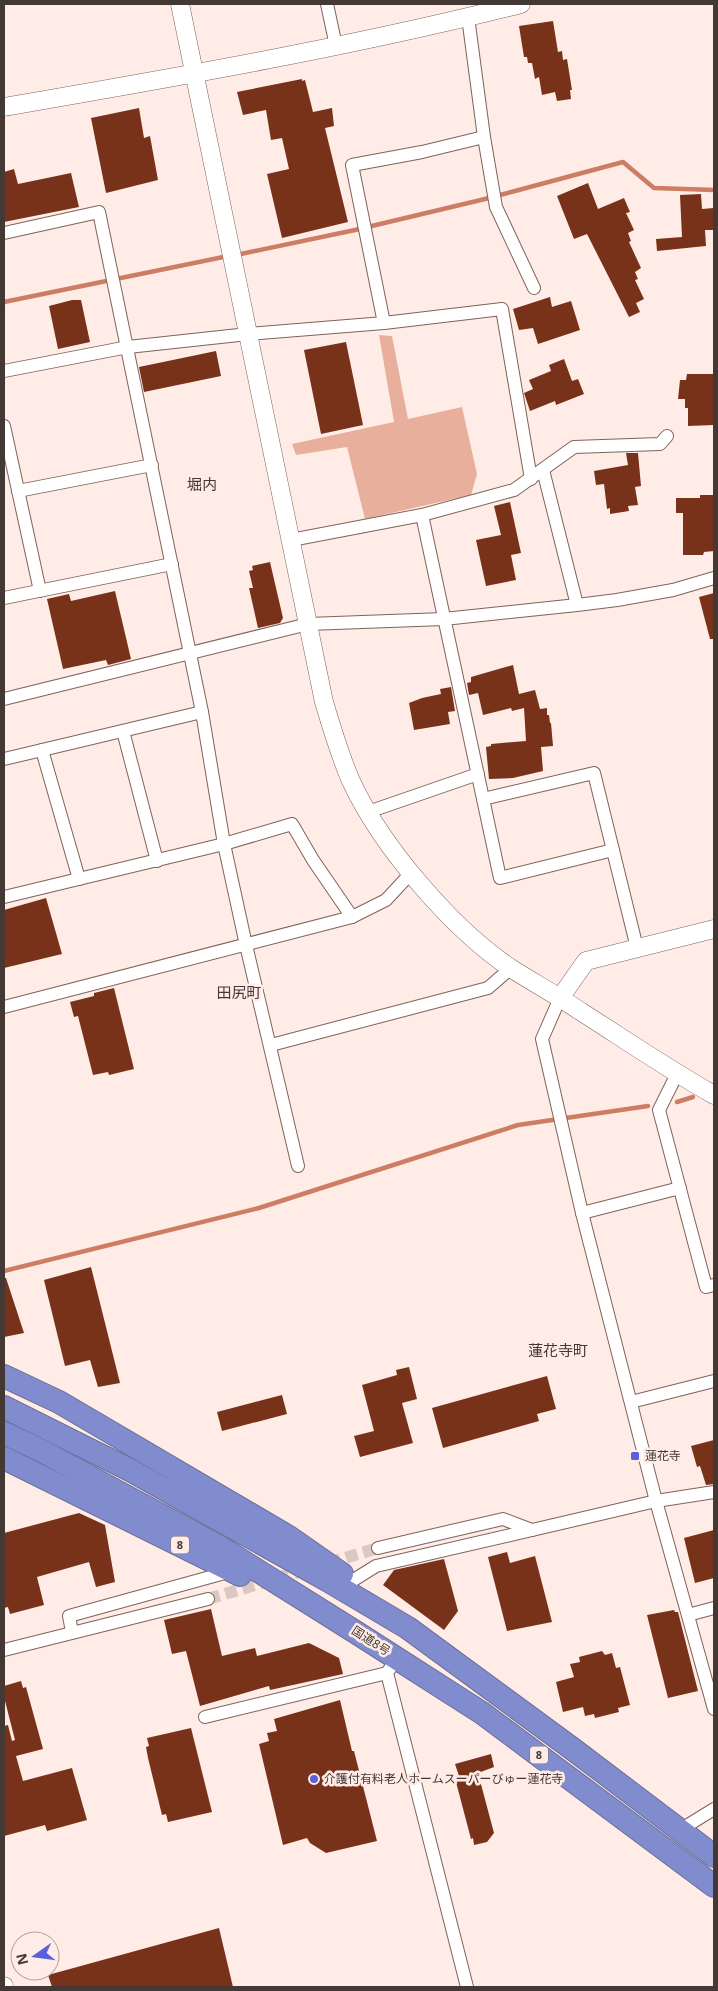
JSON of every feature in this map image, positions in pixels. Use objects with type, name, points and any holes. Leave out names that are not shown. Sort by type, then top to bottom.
[{"type":"highway","name":"8","points":[[4,1376],[59,1402],[289,1537],[352,1581],[408,1628],[714,1856]]},
{"type":"highway","name":"8","points":[[4,1407],[130,1470],[327,1580],[408,1628]]},
{"type":"highway","name":"国道8号","points":[[4,1433],[42,1451],[220,1548],[357,1633],[392,1666],[482,1713],[714,1886]]},
{"type":"highway","name":"8","points":[[4,1458],[357,1633]]},
{"type":"street","points":[[180,4],[193,75],[232,254],[324,702],[337,744],[352,782],[390,847],[445,910],[475,939],[511,968],[677,1074],[714,1095]]},
{"type":"street","points":[[327,4],[336,46]]},
{"type":"street","points":[[4,107],[193,75],[336,46],[521,4]]},
{"type":"street","points":[[468,17],[484,137],[496,207],[534,288]]},
{"type":"street","points":[[384,323],[352,165],[422,152],[484,137]]},
{"type":"street","points":[[4,232],[99,212],[202,712],[224,844],[298,1166]]},
{"type":"street","points":[[4,371],[128,347],[248,334],[384,323],[502,309],[531,479]]},
{"type":"street","points":[[4,426],[40,591]]},
{"type":"street","points":[[291,540],[422,515],[514,490],[574,447],[660,444],[667,436]]},
{"type":"street","points":[[18,491],[152,465]]},
{"type":"street","points":[[543,470],[577,605]]},
{"type":"street","points":[[422,515],[500,878],[613,850]]},
{"type":"street","points":[[4,598],[172,564]]},
{"type":"street","points":[[4,699],[308,624],[444,619],[577,605],[654,593],[714,578]]},
{"type":"street","points":[[4,758],[202,712]]},
{"type":"street","points":[[123,731],[157,861]]},
{"type":"street","points":[[42,750],[79,880]]},
{"type":"street","points":[[483,798],[594,773],[637,948]]},
{"type":"street","points":[[368,812],[478,774]]},
{"type":"street","points":[[4,897],[157,861],[292,824],[313,860],[352,917]]},
{"type":"street","points":[[4,1007],[352,917],[386,900],[412,873]]},
{"type":"street","points":[[714,929],[586,961],[560,998],[542,1039],[582,1213],[656,1501],[714,1710]]},
{"type":"street","points":[[270,1045],[488,988],[511,968]]},
{"type":"street","points":[[677,1074],[659,1110],[706,1287],[714,1285]]},
{"type":"street","points":[[582,1213],[680,1188]]},
{"type":"street","points":[[631,1402],[714,1381]]},
{"type":"street","points":[[352,1581],[376,1566],[656,1501],[714,1492]]},
{"type":"street","points":[[378,1548],[503,1519],[532,1530]]},
{"type":"street","points":[[72,1632],[69,1616],[232,1571]]},
{"type":"street","points":[[4,1650],[208,1599]]},
{"type":"street","points":[[688,1615],[714,1608]]},
{"type":"street","points":[[205,1717],[392,1666],[467,1987]]},
{"type":"street","points":[[680,1830],[714,1809]]},
{"type":"shaded area","points":[[379,335],[392,336],[408,419],[462,407],[477,474],[471,495],[365,519],[347,447],[296,455],[292,444],[394,422]]},
{"type":"building","points":[[553,21],[558,52],[562,51],[563,60],[567,59],[572,90],[570,90],[571,99],[557,101],[555,92],[542,95],[539,77],[535,79],[532,63],[528,63],[527,57],[524,57],[519,26]]},
{"type":"building","points":[[302,79],[302,81],[305,80],[313,112],[332,108],[334,126],[325,128],[348,222],[282,238],[267,174],[289,169],[282,138],[271,140],[266,110],[243,115],[237,92]]},
{"type":"building","points":[[139,108],[144,138],[150,136],[158,180],[106,193],[91,118]]},
{"type":"building","points":[[14,169],[18,184],[71,173],[79,207],[4,222],[4,172]]},
{"type":"building","points":[[588,183],[598,209],[624,198],[630,212],[626,213],[634,230],[628,233],[631,241],[629,242],[641,268],[635,272],[638,279],[635,280],[644,299],[636,303],[640,312],[629,317],[587,234],[574,239],[557,196]]},
{"type":"building","points":[[701,194],[702,209],[714,208],[714,230],[705,230],[706,246],[657,251],[656,239],[682,237],[680,195]]},
{"type":"building","points":[[550,297],[552,307],[571,301],[580,330],[538,344],[533,328],[519,330],[513,309]]},
{"type":"building","points":[[72,300],[81,300],[90,342],[58,349],[49,306]]},
{"type":"building","points":[[346,342],[363,425],[321,434],[304,350]]},
{"type":"building","points":[[216,351],[221,376],[144,392],[139,367]]},
{"type":"building","points":[[564,359],[572,381],[578,379],[584,394],[556,405],[555,401],[530,411],[524,393],[533,389],[529,380],[551,371],[549,365]]},
{"type":"building","points":[[687,374],[714,374],[714,425],[688,426],[688,408],[685,408],[685,399],[678,399],[680,380],[686,380]]},
{"type":"building","points":[[626,453],[638,453],[641,486],[635,487],[638,505],[628,506],[629,511],[610,514],[610,508],[607,509],[604,484],[596,485],[594,471],[628,465]]},
{"type":"building","points":[[700,495],[714,495],[714,551],[704,552],[703,555],[683,555],[683,513],[676,513],[676,498],[700,498]]},
{"type":"building","points":[[510,502],[521,553],[511,555],[516,580],[486,586],[476,540],[501,535],[494,506]]},
{"type":"building","points":[[270,562],[283,618],[280,623],[258,628],[249,588],[253,588],[249,571],[253,570],[252,566]]},
{"type":"building","points":[[115,591],[131,659],[108,665],[106,660],[63,669],[47,599],[69,594],[71,601]]},
{"type":"building","points":[[714,593],[714,639],[710,639],[699,597]]},
{"type":"building","points":[[513,665],[519,694],[535,690],[540,709],[547,708],[547,715],[549,715],[551,723],[553,746],[541,747],[543,771],[513,778],[489,779],[486,747],[491,746],[491,744],[526,741],[524,708],[512,711],[511,708],[483,715],[478,693],[469,695],[467,683],[471,682],[471,677]]},
{"type":"building","points":[[451,687],[455,711],[448,712],[450,724],[414,730],[409,703],[441,694],[440,689]]},
{"type":"building","points":[[46,898],[62,954],[4,968],[4,910]]},
{"type":"building","points":[[114,988],[134,1069],[109,1075],[108,1072],[93,1075],[78,1016],[74,1017],[70,1002],[94,996],[94,993]]},
{"type":"building","points":[[91,1267],[120,1383],[98,1387],[90,1360],[65,1366],[44,1280]]},
{"type":"building","points":[[4,1278],[6,1278],[24,1333],[4,1337]]},
{"type":"building","points":[[409,1367],[417,1399],[402,1403],[413,1443],[360,1457],[354,1436],[374,1431],[362,1385],[397,1375],[396,1370]]},
{"type":"building","points":[[547,1376],[556,1409],[537,1414],[539,1421],[443,1448],[432,1408]]},
{"type":"building","points":[[282,1395],[287,1414],[222,1431],[217,1412]]},
{"type":"building","points":[[714,1440],[714,1484],[706,1485],[700,1466],[697,1467],[691,1446]]},
{"type":"building","points":[[79,1513],[105,1525],[115,1582],[96,1587],[89,1562],[37,1577],[44,1605],[10,1614],[8,1607],[4,1608],[4,1533]]},
{"type":"building","points":[[714,1530],[714,1578],[695,1583],[684,1538]]},
{"type":"building","points":[[507,1552],[510,1563],[535,1556],[552,1622],[507,1631],[488,1557]]},
{"type":"building","points":[[444,1559],[458,1611],[444,1630],[383,1585],[394,1570]]},
{"type":"building","points":[[211,1609],[222,1656],[255,1648],[257,1656],[309,1643],[339,1658],[343,1674],[270,1690],[269,1686],[200,1706],[186,1651],[172,1654],[164,1620]]},
{"type":"building","points":[[674,1610],[678,1612],[698,1691],[668,1698],[647,1615]]},
{"type":"building","points":[[602,1651],[605,1655],[612,1653],[616,1668],[620,1667],[630,1705],[618,1708],[619,1712],[595,1718],[594,1714],[585,1716],[583,1707],[563,1712],[556,1682],[574,1677],[570,1664],[580,1662],[579,1657]]},
{"type":"building","points":[[21,1681],[23,1688],[26,1687],[43,1749],[16,1756],[23,1781],[72,1768],[87,1820],[47,1831],[45,1825],[4,1836],[4,1726],[8,1725],[12,1741],[15,1740],[4,1697],[4,1686]]},
{"type":"building","name":"介護付有料老人ホームスーパーびゅー蓮花寺","points":[[340,1700],[377,1841],[326,1853],[310,1843],[307,1838],[283,1845],[259,1744],[269,1741],[267,1733],[277,1731],[274,1719]]},
{"type":"building","points":[[191,1728],[212,1812],[168,1822],[166,1814],[162,1815],[148,1758],[146,1747],[149,1746],[147,1738]]},
{"type":"building","points":[[491,1754],[494,1767],[478,1773],[494,1833],[487,1842],[474,1845],[456,1782],[458,1781],[457,1776],[459,1776],[455,1764]]},
{"type":"building","points":[[219,1928],[233,1987],[52,1987],[50,1981],[60,1981],[60,1972]]},
{"type":"waterway","points":[[236,255],[355,230],[485,199],[623,162],[654,188],[714,190]]},
{"type":"waterway","points":[[4,302],[228,256]]},
{"type":"waterway","points":[[677,1102],[693,1097]]},
{"type":"waterway","points":[[4,1271],[259,1208],[518,1125],[648,1106]]},
{"type":"tunnel","points":[[208,1599],[378,1548]]},
{"type":"place","name":"蓮花寺","points":[[635,1456]]},
{"type":"place","name":"介護付有料老人ホームスーパーびゅー蓮花寺","points":[[314,1779]]},
{"type":"district","name":"堀内","points":[[202,485]]},
{"type":"district","name":"田尻町","points":[[239,993]]},
{"type":"district","name":"蓮花寺町","points":[[558,1351]]}]
